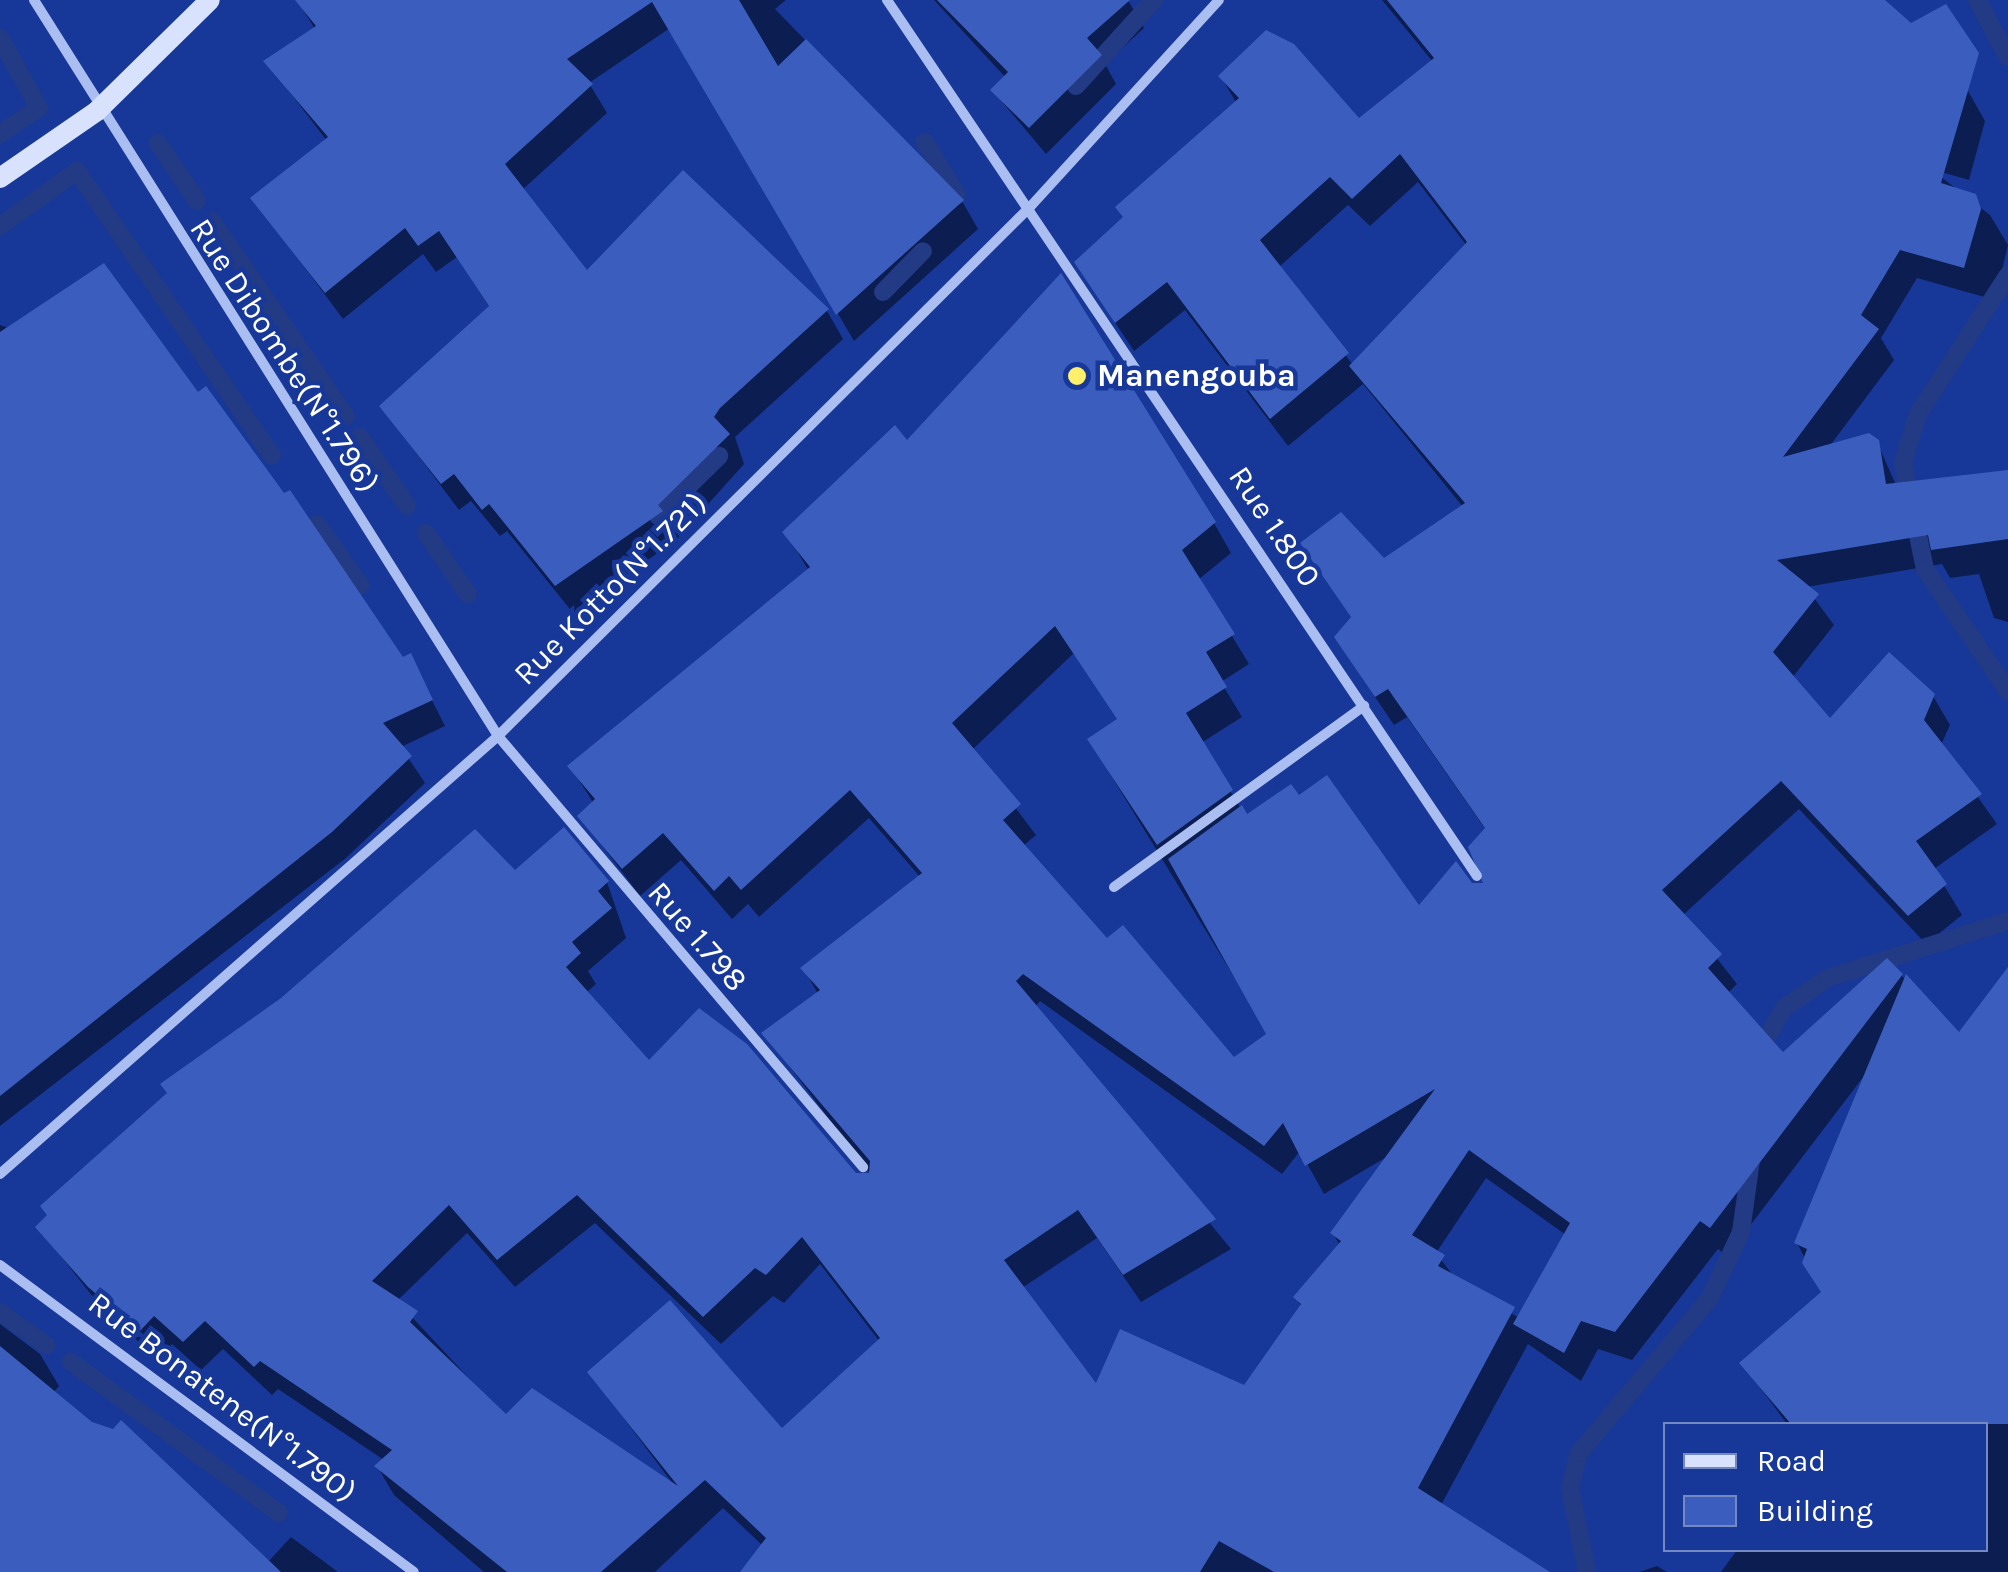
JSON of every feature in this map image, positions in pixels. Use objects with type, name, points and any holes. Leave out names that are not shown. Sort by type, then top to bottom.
[{"type":"street","name":"Rue Dibombe(N°1.796)","points":[[34,0],[98,111],[498,736]]},
{"type":"street","points":[[0,178],[98,111],[210,0]]},
{"type":"street","name":"Rue 1.800","points":[[886,0],[1030,206],[1477,876]]},
{"type":"street","name":"Rue Kotto(N°1.721)","points":[[0,1174],[498,736],[1030,206],[1219,0]]},
{"type":"street","points":[[1114,887],[1364,706]]},
{"type":"street","name":"Rue 1.798","points":[[498,736],[863,1166]]},
{"type":"street","name":"Rue Bonatene(N°1.790)","points":[[0,1265],[414,1572]]},
{"type":"building","points":[[295,0],[739,0],[778,66],[806,39],[964,200],[836,315],[652,2],[567,59],[593,84],[505,164],[587,270],[683,170],[829,309],[720,408],[714,417],[730,434],[658,505],[663,511],[555,586],[489,504],[482,510],[454,474],[441,484],[379,406],[489,306],[439,231],[418,246],[405,228],[325,293],[250,198],[328,137],[263,61],[316,26]]},
{"type":"building","points":[[937,0],[1130,0],[1087,38],[1102,55],[1029,128],[990,90],[1008,72]]},
{"type":"building","points":[[1387,0],[1885,0],[1911,23],[1946,4],[1979,53],[1941,183],[1976,194],[1981,209],[1964,268],[1900,250],[1861,315],[1879,329],[1783,457],[1869,433],[1879,440],[1886,484],[2008,470],[2008,539],[1931,550],[1928,535],[1777,560],[1819,594],[1773,652],[1830,718],[1889,652],[1935,694],[1924,720],[1982,794],[1916,841],[1947,884],[1908,916],[1781,781],[1662,890],[1722,954],[1708,968],[1783,1052],[1887,958],[1903,974],[1710,1228],[1700,1221],[1615,1332],[1581,1321],[1564,1353],[1513,1324],[1570,1223],[1469,1150],[1412,1235],[1445,1255],[1438,1266],[1515,1307],[1418,1488],[1550,1572],[1274,1572],[1219,1541],[1200,1572],[740,1572],[766,1538],[705,1480],[601,1572],[507,1572],[374,1466],[392,1450],[260,1361],[254,1367],[205,1321],[183,1342],[154,1316],[140,1331],[88,1287],[35,1227],[47,1215],[40,1206],[167,1093],[160,1084],[281,998],[475,829],[515,870],[564,827],[609,881],[598,891],[612,908],[572,942],[581,953],[566,967],[649,1060],[699,1008],[747,1044],[856,1173],[869,1173],[870,1161],[761,1033],[820,990],[800,968],[922,873],[850,790],[741,890],[729,876],[714,891],[663,833],[622,869],[577,816],[595,799],[567,766],[810,567],[782,532],[895,425],[907,440],[1061,273],[1216,522],[1182,550],[1235,634],[1206,652],[1227,687],[1186,713],[1233,790],[1157,845],[1087,739],[1117,719],[1055,626],[952,723],[1021,804],[1003,820],[1107,938],[1123,925],[1234,1057],[1266,1034],[1168,859],[1242,805],[1247,814],[1291,784],[1299,795],[1327,775],[1419,905],[1456,861],[1472,883],[1483,883],[1468,847],[1485,828],[1388,689],[1375,697],[1334,637],[1351,617],[1300,543],[1341,512],[1384,558],[1465,503],[1349,366],[1467,242],[1400,154],[1352,199],[1330,177],[1260,240],[1349,353],[1270,419],[1167,282],[1115,323],[1074,262],[1123,217],[1115,207],[1239,98],[1218,76],[1266,30],[1294,44],[1359,118],[1434,58]],"holes":[[[1023,974],[1264,1146],[1283,1123],[1305,1166],[1435,1089],[1330,1233],[1341,1241],[1293,1297],[1301,1304],[1244,1385],[1120,1329],[1096,1383],[1004,1260],[1078,1210],[1123,1275],[1216,1219],[1016,981]],[[577,1195],[703,1317],[755,1268],[766,1275],[802,1237],[880,1338],[782,1428],[670,1300],[587,1372],[678,1486],[532,1388],[506,1414],[410,1322],[418,1311],[372,1281],[449,1205],[497,1260]]]},
{"type":"building","points":[[104,263],[198,392],[206,386],[284,493],[290,490],[403,657],[411,653],[433,700],[383,723],[412,756],[332,832],[0,1096],[0,332]]},
{"type":"building","points":[[2008,967],[2008,1424],[1789,1422],[1739,1363],[1821,1292],[1802,1263],[1807,1249],[1794,1243],[1906,974],[1959,1032]]},
{"type":"building","points":[[0,1346],[92,1422],[113,1429],[121,1420],[281,1572],[0,1572]]},
{"type":"waterway","points":[[1076,86],[1154,0]]},
{"type":"waterway","points":[[1977,0],[2008,57]]},
{"type":"waterway","points":[[0,38],[39,108],[0,134]]},
{"type":"waterway","points":[[925,142],[957,195]]},
{"type":"waterway","points":[[158,143],[197,201]]},
{"type":"waterway","points":[[0,226],[77,171],[272,456]]},
{"type":"waterway","points":[[212,221],[346,417]]},
{"type":"waterway","points":[[883,292],[923,251]]},
{"type":"waterway","points":[[2008,275],[1918,414],[1903,463],[1925,569],[2008,691]]},
{"type":"waterway","points":[[360,437],[407,506]]},
{"type":"waterway","points":[[658,516],[719,456]]},
{"type":"waterway","points":[[317,524],[360,585]]},
{"type":"waterway","points":[[426,533],[468,594]]},
{"type":"waterway","points":[[1758,1053],[1784,1008],[1828,978],[2008,921]]},
{"type":"waterway","points":[[1587,1572],[1570,1488],[1579,1453],[1710,1298],[1741,1232],[1752,1153]]},
{"type":"waterway","points":[[0,1312],[46,1345]]},
{"type":"waterway","points":[[71,1362],[279,1513]]},
{"type":"place","name":"Manengouba","points":[[1077,376]]}]
